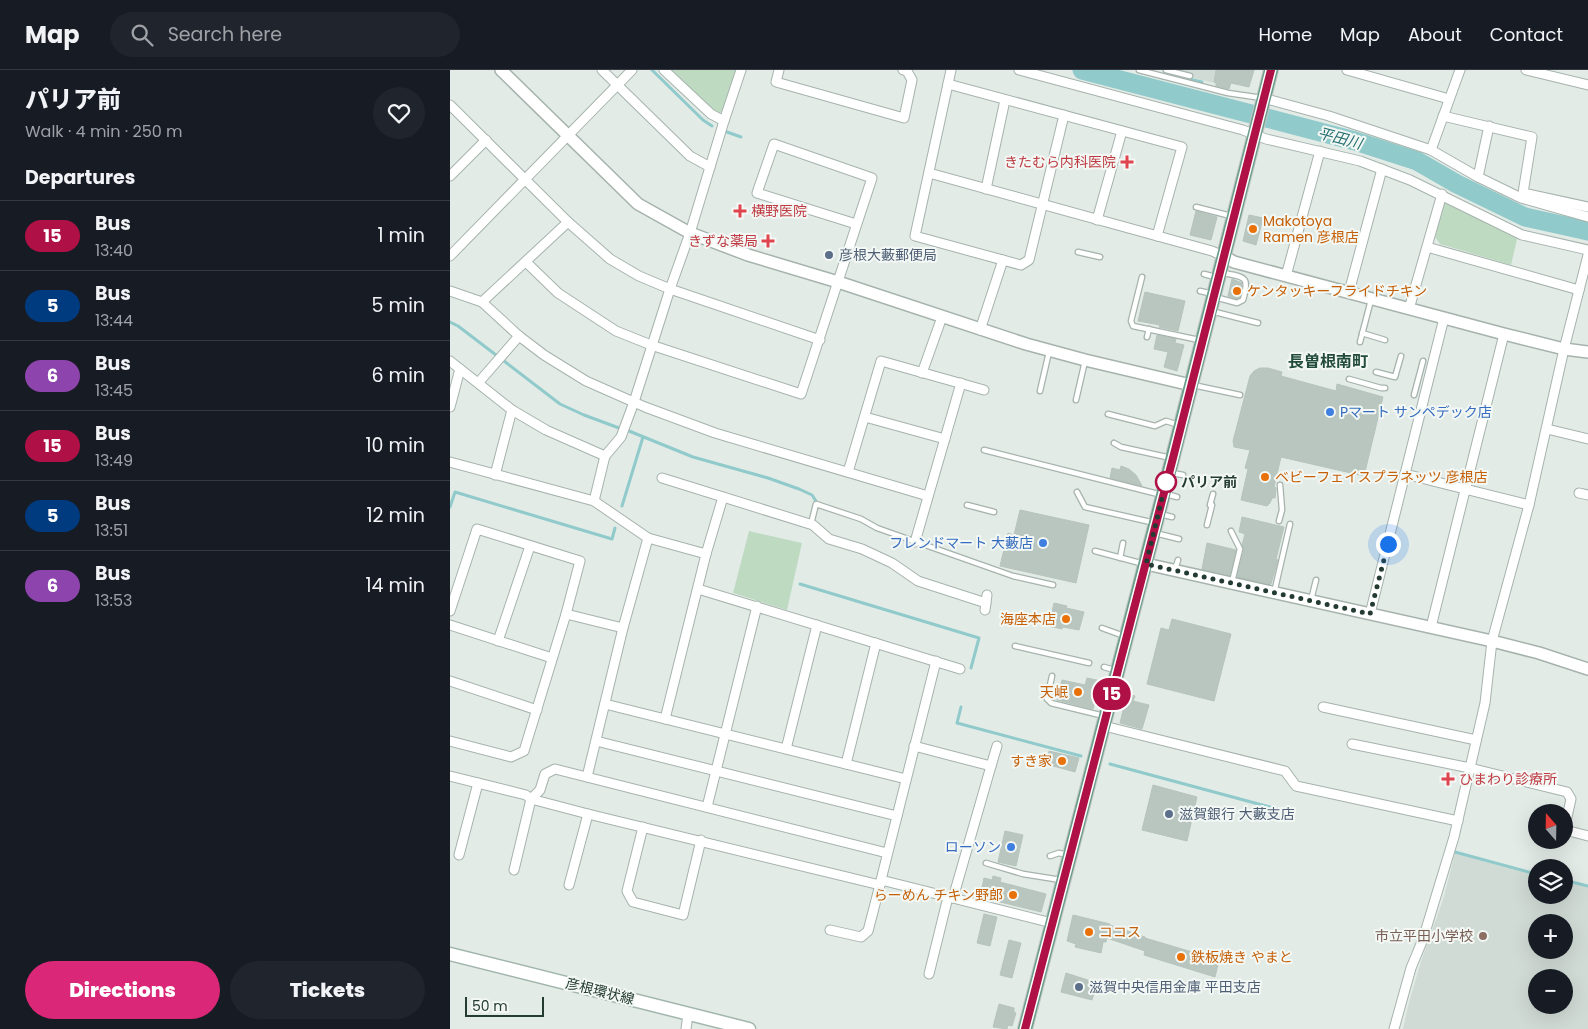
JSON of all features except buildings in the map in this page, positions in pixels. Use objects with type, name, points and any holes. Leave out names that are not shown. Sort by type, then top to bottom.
[{"type":"main road","points":[[1028,1028],[1052,923],[1146,564],[1176,474],[1173,458],[1210,311],[1209,294],[1214,275],[1223,256],[1270,70]]},
{"type":"main road","name":"彦根環状線","points":[[450,954],[749,1029]]},
{"type":"street","points":[[501,70],[638,204],[690,233],[748,255],[838,282],[980,330],[1085,360],[1192,384]]},
{"type":"street","points":[[602,70],[690,156],[710,167]]},
{"type":"street","points":[[450,256],[632,70]]},
{"type":"street","points":[[664,70],[711,114],[724,121]]},
{"type":"street","points":[[594,501],[605,456],[621,437],[634,402],[741,70]]},
{"type":"street","points":[[779,70],[776,82],[904,118],[912,80],[907,71],[903,70]]},
{"type":"street","points":[[951,70],[915,236],[1021,265],[1029,260],[1064,115]]},
{"type":"street","points":[[1019,70],[1360,161],[1442,194],[1522,235],[1588,250]]},
{"type":"street","points":[[1347,70],[1449,99]]},
{"type":"street","points":[[1431,150],[1460,70]]},
{"type":"street","points":[[1526,70],[1588,85]]},
{"type":"street","points":[[948,84],[1182,147],[1157,236]]},
{"type":"street","points":[[986,189],[1005,100]]},
{"type":"street","points":[[1262,101],[1329,116],[1431,150],[1478,177],[1521,198],[1588,217]]},
{"type":"street","points":[[450,105],[568,222],[610,260],[639,276],[670,289],[820,340]]},
{"type":"street","points":[[1443,116],[1532,137],[1523,193],[1588,206]]},
{"type":"street","points":[[1478,177],[1490,126]]},
{"type":"street","points":[[1097,220],[1122,131]]},
{"type":"street","points":[[450,176],[486,140]]},
{"type":"street","points":[[526,262],[558,294],[616,331],[651,345],[802,394],[872,178],[774,144],[757,193],[856,224]]},
{"type":"street","points":[[1286,276],[1320,151]]},
{"type":"street","points":[[1349,292],[1382,169]]},
{"type":"street","points":[[929,173],[1042,204],[1085,219],[1097,220],[1108,225],[1157,236],[1184,240],[1234,262],[1504,334],[1564,349],[1588,352]]},
{"type":"street","points":[[1409,309],[1442,194]]},
{"type":"street","points":[[482,302],[568,222]]},
{"type":"street","points":[[1427,247],[1579,290]]},
{"type":"street","points":[[1394,1029],[1411,968],[1422,939],[1458,822],[1485,703],[1492,641],[1529,505],[1564,349],[1588,255]]},
{"type":"street","points":[[980,330],[1003,260]]},
{"type":"street","points":[[450,291],[482,302],[519,336],[544,355],[586,381],[634,402],[715,432],[928,496]]},
{"type":"street","points":[[922,372],[942,317]]},
{"type":"street","points":[[1370,614],[1444,318]]},
{"type":"street","points":[[1431,627],[1504,334]]},
{"type":"street","points":[[479,382],[519,336]]},
{"type":"street","points":[[450,361],[479,382],[512,410],[546,430],[605,456]]},
{"type":"street","points":[[848,472],[881,361],[984,390]]},
{"type":"street","points":[[450,407],[460,369]]},
{"type":"street","points":[[915,542],[961,383]]},
{"type":"street","points":[[495,475],[512,410]]},
{"type":"street","points":[[864,417],[945,439]]},
{"type":"street","points":[[1546,429],[1588,438]]},
{"type":"street","points":[[450,462],[594,501],[648,538],[706,554]]},
{"type":"street","points":[[1406,474],[1529,505]]},
{"type":"street","points":[[662,478],[811,524],[829,539],[862,549],[892,563],[918,581],[986,603]]},
{"type":"street","points":[[665,719],[706,554],[723,497]]},
{"type":"street","points":[[450,611],[477,529],[580,560],[566,614],[524,750],[511,757],[450,741]]},
{"type":"street","points":[[587,777],[623,628],[648,538]]},
{"type":"street","points":[[498,641],[530,546]]},
{"type":"street","points":[[1146,564],[1176,565],[1231,583],[1492,641],[1539,653],[1588,669]]},
{"type":"street","points":[[698,590],[757,606],[960,669]]},
{"type":"street","points":[[707,807],[757,606]]},
{"type":"street","points":[[566,614],[623,628]]},
{"type":"street","points":[[450,625],[552,658]]},
{"type":"street","points":[[786,749],[817,625]]},
{"type":"street","points":[[846,764],[876,643]]},
{"type":"street","points":[[830,930],[861,937],[868,931],[936,661]]},
{"type":"street","points":[[450,682],[537,710]]},
{"type":"street","points":[[605,704],[906,779]]},
{"type":"street","points":[[1323,707],[1476,740]]},
{"type":"street","points":[[1105,721],[1285,771],[1296,786],[1458,822]]},
{"type":"street","points":[[596,741],[897,816]]},
{"type":"street","points":[[1352,744],[1470,768],[1567,792],[1571,799],[1565,826],[1568,831],[1588,836]]},
{"type":"street","points":[[914,746],[990,766]]},
{"type":"street","points":[[929,974],[950,897],[978,818],[990,766],[997,746]]},
{"type":"street","points":[[514,870],[531,798],[540,790],[545,774],[555,770],[887,853]]},
{"type":"street","points":[[450,776],[526,795],[588,814],[950,897],[1052,923]]},
{"type":"street","points":[[459,855],[478,783]]},
{"type":"street","points":[[569,885],[588,814]]},
{"type":"street","points":[[643,827],[627,891],[633,902],[684,915],[701,840]]},
{"type":"street","points":[[686,1029],[688,1014]]},
{"type":"lane","points":[[1139,70],[1262,101]]},
{"type":"lane","points":[[1166,70],[1190,76]]},
{"type":"lane","points":[[1196,207],[1233,216]]},
{"type":"lane","points":[[1078,252],[1100,257]]},
{"type":"lane","points":[[1209,294],[1237,303],[1244,300],[1247,287],[1243,278],[1214,275]]},
{"type":"lane","points":[[1142,277],[1131,321],[1134,326],[1202,341]]},
{"type":"lane","points":[[1360,342],[1371,298]]},
{"type":"lane","points":[[1210,311],[1258,323]]},
{"type":"lane","points":[[1147,337],[1150,329]]},
{"type":"lane","points":[[1362,333],[1385,340]]},
{"type":"lane","points":[[1040,391],[1049,350]]},
{"type":"lane","points":[[1376,372],[1395,377],[1401,356]]},
{"type":"lane","points":[[1076,400],[1085,360]]},
{"type":"lane","points":[[1414,395],[1424,361]]},
{"type":"lane","points":[[1349,379],[1385,388]]},
{"type":"lane","points":[[1192,384],[1240,395]]},
{"type":"lane","points":[[1108,414],[1155,426],[1166,421],[1181,425]]},
{"type":"lane","points":[[1114,443],[1121,447],[1173,458]]},
{"type":"lane","points":[[984,450],[1168,495]]},
{"type":"lane","points":[[1279,521],[1282,510],[1280,485]]},
{"type":"lane","points":[[1077,492],[1085,507],[1160,522],[1179,539]]},
{"type":"lane","points":[[1207,525],[1213,494]]},
{"type":"lane","points":[[811,524],[816,504],[861,519],[877,528],[915,542],[1013,576],[1052,585]]},
{"type":"lane","points":[[967,505],[994,512]]},
{"type":"lane","points":[[1274,592],[1290,524]]},
{"type":"lane","points":[[1231,531],[1240,549],[1231,583]]},
{"type":"lane","points":[[1120,558],[1123,543]]},
{"type":"lane","points":[[1095,552],[1146,564]]},
{"type":"lane","points":[[1311,601],[1316,580]]},
{"type":"lane","points":[[1102,628],[1127,636]]},
{"type":"lane","points":[[1015,646],[1089,663]]},
{"type":"lane","points":[[1104,667],[1118,671]]},
{"type":"lane","points":[[1052,676],[1047,699],[1051,704],[1105,721]]},
{"type":"lane","points":[[1050,856],[1059,853],[1070,856]]},
{"type":"lane","points":[[986,863],[1023,874],[1063,880]]},
{"type":"shaded area","points":[[1161,70],[1216,70],[1214,83]]},
{"type":"shaded area","name":"市立平田小学校","points":[[1455,853],[1528,871],[1528,904],[1573,904],[1573,882],[1588,886],[1588,1029],[1403,1029],[1422,958],[1443,900]]},
{"type":"green space","points":[[672,70],[736,70],[723,111],[717,114]]},
{"type":"green space","points":[[1447,201],[1518,235],[1511,265],[1440,244],[1435,237],[1444,203]]},
{"type":"green space","points":[[749,531],[802,543],[787,610],[733,593]]},
{"type":"waterway","points":[[652,70],[703,120],[712,126]]},
{"type":"waterway","name":"平田川","points":[[1082,70],[1355,141],[1417,161],[1457,184],[1525,217],[1588,231]]},
{"type":"waterway","points":[[1189,79],[1202,82]]},
{"type":"waterway","points":[[727,132],[741,137]]},
{"type":"waterway","points":[[450,322],[496,355]]},
{"type":"waterway","points":[[504,361],[560,404],[619,428]]},
{"type":"waterway","points":[[629,431],[693,457],[768,478],[799,489],[812,495],[816,501]]},
{"type":"waterway","points":[[622,506],[643,437]]},
{"type":"waterway","points":[[450,507],[455,492],[612,539],[615,528]]},
{"type":"waterway","points":[[800,584],[979,638],[971,668]]},
{"type":"waterway","points":[[961,707],[957,723],[1081,756]]},
{"type":"waterway","points":[[1110,764],[1281,810]]},
{"type":"waterway","points":[[1455,852],[1528,872]]},
{"type":"waterway","points":[[1573,882],[1588,886]]},
{"type":"bus line","name":"15","points":[[1025,1029],[1271,70]]},
{"type":"place","name":"きたむら内科医院","points":[[1127,162]]},
{"type":"place","name":"横野医院","points":[[740,211]]},
{"type":"place","name":"Makotoya Ramen 彦根店","points":[[1253,229]]},
{"type":"place","name":"きずな薬局","points":[[768,241]]},
{"type":"place","name":"彦根大藪郵便局","points":[[829,255]]},
{"type":"place","name":"ケンタッキーフライドチキン","points":[[1237,291]]},
{"type":"place","name":"Pマート サンペデック店","points":[[1330,412]]},
{"type":"place","name":"ベビーフェイスプラネッツ 彦根店","points":[[1265,477]]},
{"type":"place","name":"パリア前","points":[[1166,482]]},
{"type":"place","name":"フレンドマート 大藪店","points":[[1043,543]]},
{"type":"place","name":"海座本店","points":[[1066,619]]},
{"type":"place","name":"天岷","points":[[1078,692]]},
{"type":"place","name":"すき家","points":[[1062,761]]},
{"type":"place","name":"ひまわり診療所","points":[[1448,779]]},
{"type":"place","name":"滋賀銀行 大藪支店","points":[[1169,814]]},
{"type":"place","name":"ローソン","points":[[1011,847]]},
{"type":"place","name":"らーめん チキン野郎","points":[[1013,895]]},
{"type":"place","name":"ココス","points":[[1089,932]]},
{"type":"place","name":"市立平田小学校","points":[[1483,936]]},
{"type":"place","name":"鉄板焼き やまと","points":[[1181,957]]},
{"type":"place","name":"滋賀中央信用金庫 平田支店","points":[[1079,987]]},
{"type":"district","name":"長曽根南町","points":[[1328,361]]},
{"type":"route","points":[[1166,482],[1146,564],[1370,614],[1388,544]]}]
